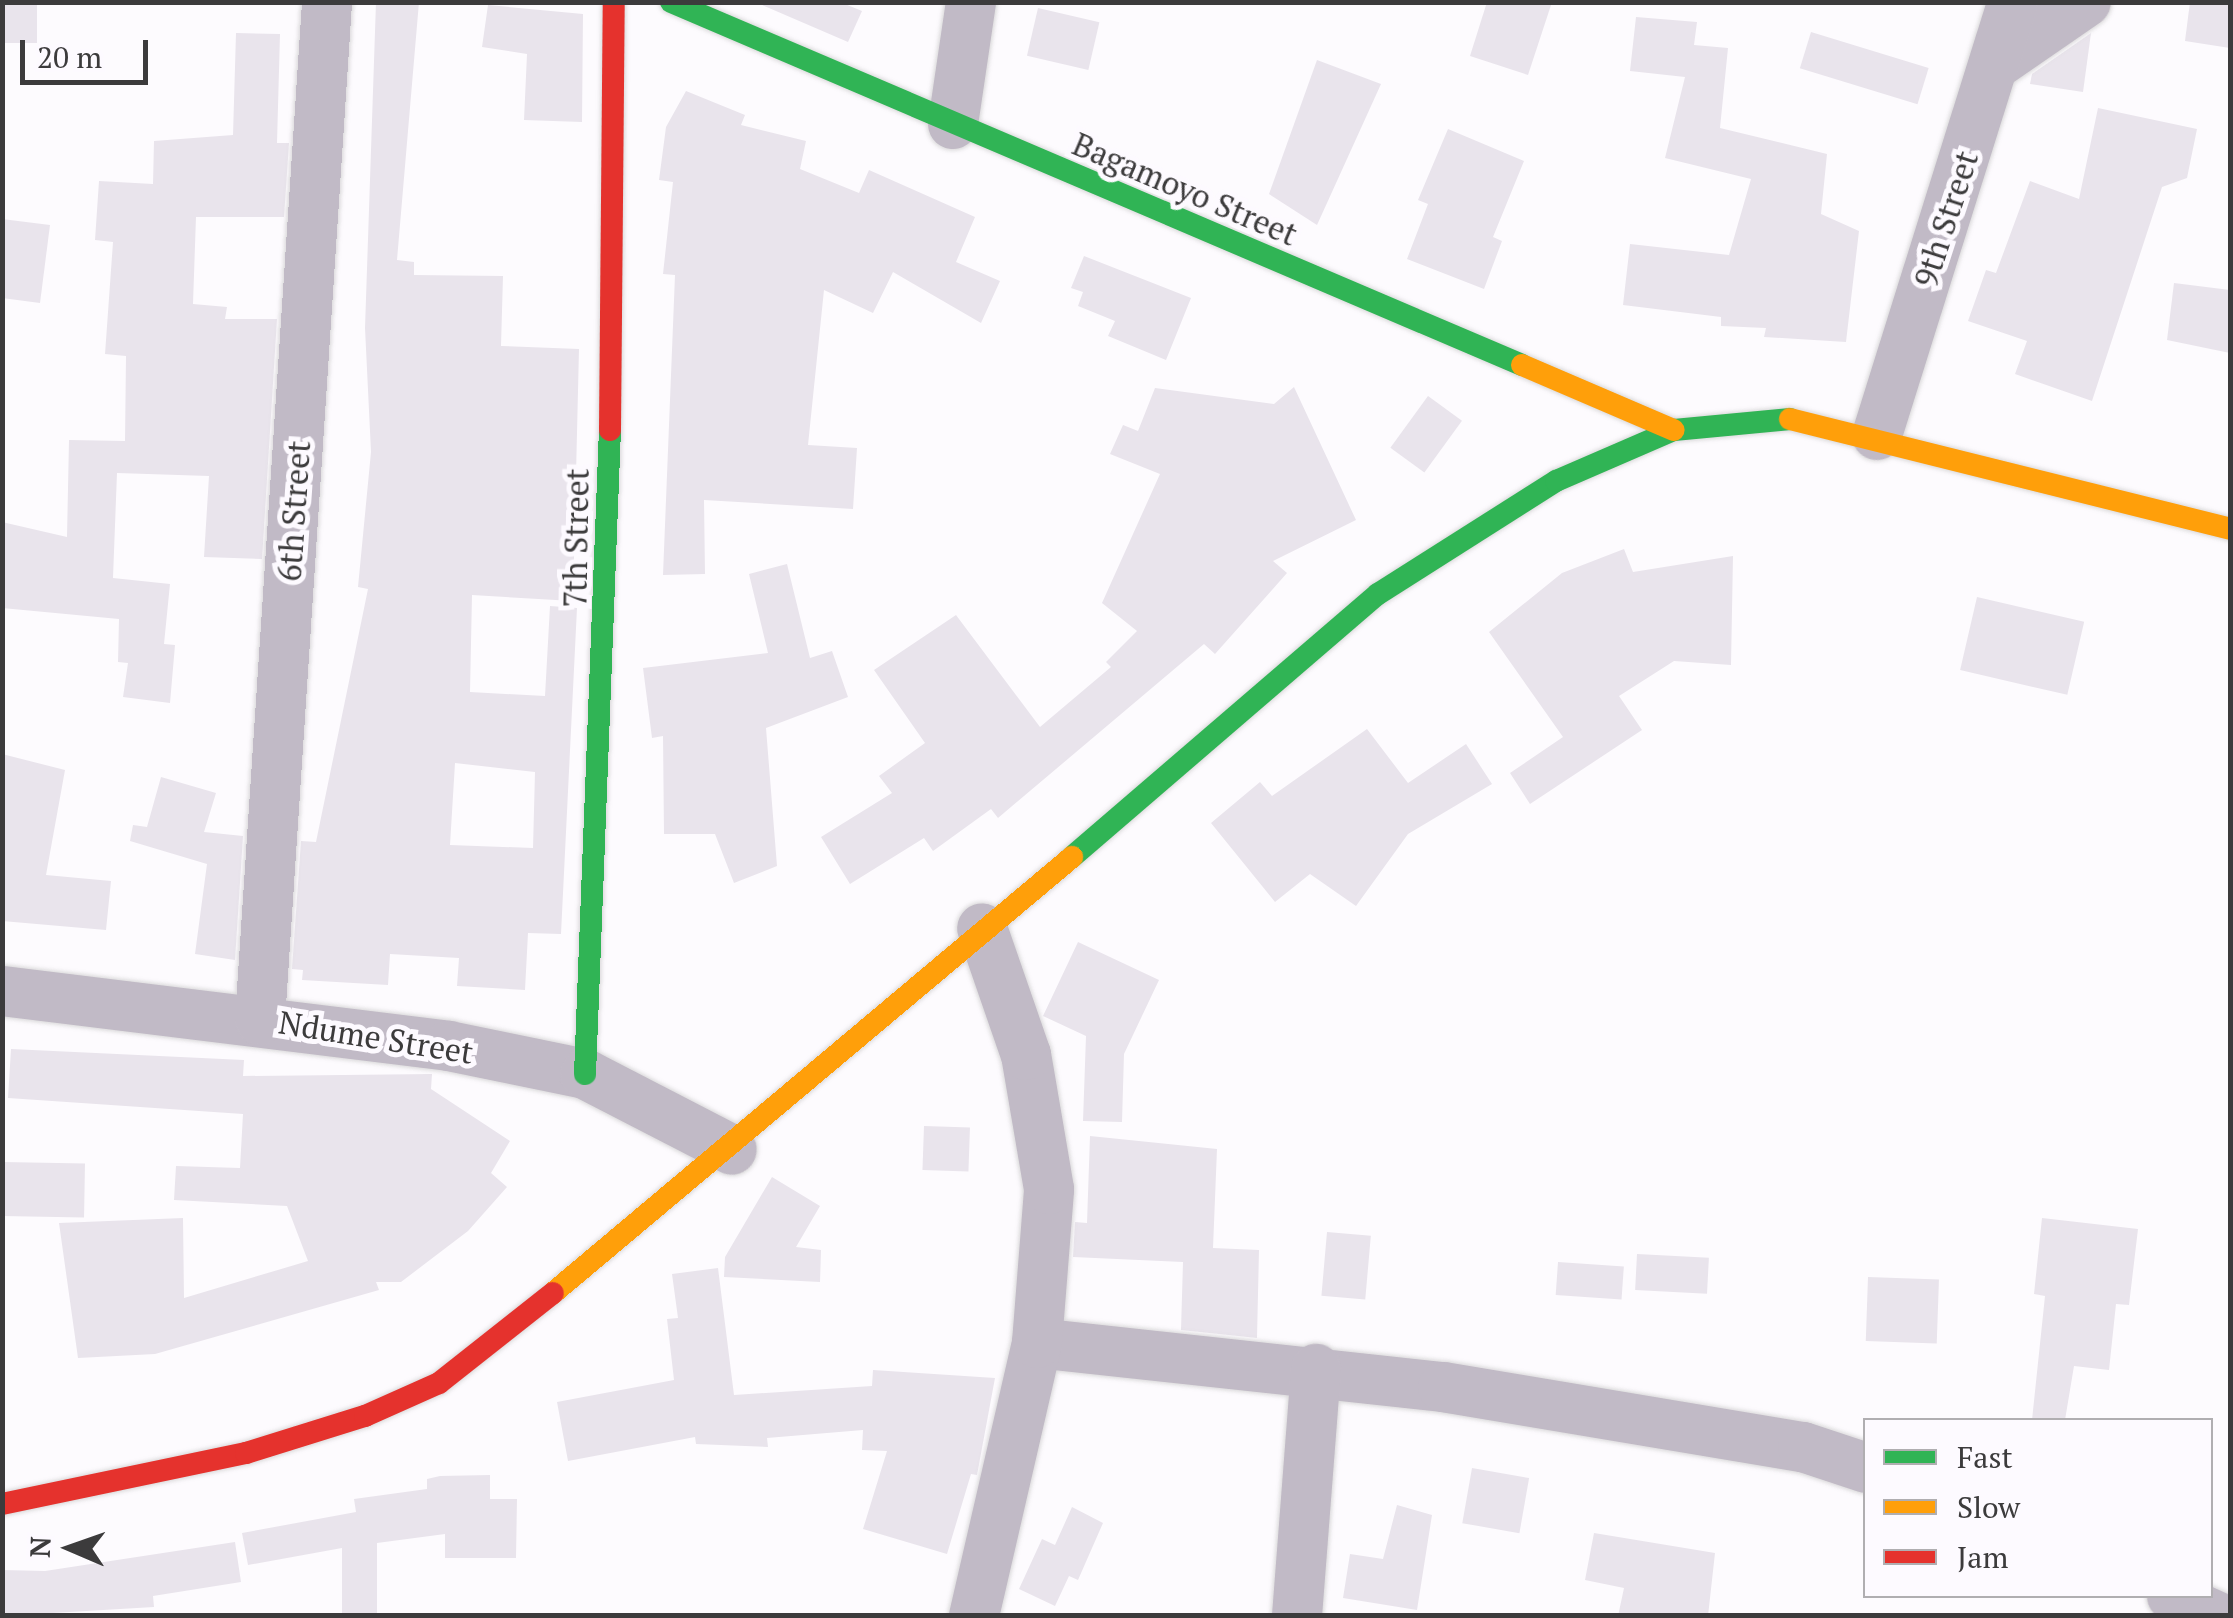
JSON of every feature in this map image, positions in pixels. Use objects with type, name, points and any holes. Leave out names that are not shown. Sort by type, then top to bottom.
[{"type":"main road","name":"7th Street","points":[[586,1074],[608,633],[614,2]]},
{"type":"main road","name":"Bagamoyo Street","points":[[671,2],[1674,430]]},
{"type":"main road","points":[[2,1504],[246,1453],[366,1416],[439,1383],[732,1150],[982,928],[1378,594],[1556,482],[1674,430],[1798,418],[2230,529]]},
{"type":"street","name":"6th Street","points":[[260,1020],[327,2]]},
{"type":"street","points":[[953,124],[971,2]]},
{"type":"street","name":"9th Street","points":[[1877,436],[2013,2]]},
{"type":"street","points":[[1996,64],[2086,2]]},
{"type":"street","points":[[974,1616],[1037,1343],[1049,1189],[1026,1056],[982,928]]},
{"type":"street","name":"Ndume Street","points":[[2,991],[260,1020],[586,1074],[732,1150]]},
{"type":"street","points":[[1037,1343],[1316,1369],[1804,1447],[1863,1467]]},
{"type":"street","points":[[1297,1616],[1316,1369]]},
{"type":"street","points":[[2176,1598],[2216,1616]]},
{"type":"building","points":[[2,2],[37,2],[37,43],[2,43]]},
{"type":"building","points":[[376,2],[419,2],[397,260],[414,262],[414,275],[503,276],[501,346],[579,349],[573,601],[472,595],[470,692],[545,696],[550,606],[577,608],[561,934],[528,933],[525,990],[457,986],[459,958],[390,954],[388,985],[302,980],[303,970],[292,969],[301,841],[316,842],[368,589],[358,587],[371,452],[365,328]],"holes":[[[455,763],[535,772],[533,848],[450,845]]]},
{"type":"building","points":[[755,2],[840,2],[862,11],[848,42]]},
{"type":"building","points":[[1487,2],[1552,2],[1528,75],[1470,56]]},
{"type":"building","points":[[2190,2],[2230,2],[2230,48],[2185,41]]},
{"type":"building","points":[[488,5],[583,14],[582,122],[524,120],[527,54],[482,47]]},
{"type":"building","points":[[1038,8],[1099,22],[1088,70],[1027,56]]},
{"type":"building","points":[[1636,17],[1697,22],[1694,45],[1728,48],[1720,128],[1827,154],[1821,214],[1859,231],[1846,342],[1764,337],[1766,328],[1721,326],[1721,317],[1623,305],[1630,244],[1729,255],[1751,179],[1665,158],[1685,77],[1630,71]]},
{"type":"building","points":[[1811,32],[1929,68],[1918,104],[1800,68]]},
{"type":"building","points":[[236,33],[280,34],[277,143],[289,143],[284,217],[196,217],[193,304],[227,307],[225,319],[277,319],[262,559],[204,557],[209,476],[117,473],[113,578],[170,584],[164,644],[175,645],[170,703],[123,697],[128,663],[118,662],[119,619],[2,608],[2,522],[67,537],[69,440],[125,441],[126,356],[105,354],[113,242],[95,240],[99,181],[153,184],[154,141],[233,135]]},
{"type":"building","points":[[2091,33],[2083,92],[2030,84],[2032,74]]},
{"type":"building","points":[[1317,60],[1381,84],[1317,225],[1269,194]]},
{"type":"building","points":[[686,91],[745,115],[741,125],[806,141],[800,169],[859,193],[869,170],[975,217],[956,262],[1000,281],[981,323],[893,272],[873,313],[824,290],[808,445],[857,448],[853,509],[704,500],[705,574],[663,575],[675,275],[663,274],[673,182],[659,180],[666,127]]},
{"type":"building","points":[[2098,108],[2197,129],[2187,178],[2162,187],[2092,401],[2015,374],[2027,341],[1968,321],[1986,270],[1996,273],[2030,181],[2079,199]]},
{"type":"building","points":[[1448,129],[1524,161],[1493,237],[1502,241],[1484,289],[1407,259],[1428,204],[1418,200]]},
{"type":"building","points":[[2,219],[50,225],[40,303],[2,298]]},
{"type":"building","points":[[1084,256],[1191,298],[1166,360],[1108,336],[1115,321],[1078,306],[1083,292],[1071,288]]},
{"type":"building","points":[[2174,283],[2230,290],[2230,353],[2167,340]]},
{"type":"building","points":[[1294,387],[1356,520],[1273,561],[1287,573],[1215,654],[1204,644],[998,818],[991,809],[933,851],[924,838],[850,884],[821,837],[892,793],[879,776],[925,743],[874,670],[956,615],[1040,727],[1111,667],[1106,662],[1137,631],[1102,603],[1160,474],[1110,454],[1123,425],[1138,431],[1155,388],[1274,404]]},
{"type":"building","points":[[1428,396],[1462,421],[1424,472],[1390,448]]},
{"type":"building","points":[[1624,549],[1633,572],[1733,556],[1731,665],[1674,661],[1619,696],[1642,730],[1530,804],[1510,773],[1563,737],[1489,632],[1562,573]]},
{"type":"building","points":[[787,564],[810,658],[832,651],[848,697],[766,728],[777,866],[734,883],[715,834],[664,834],[663,736],[652,738],[643,668],[768,653],[749,574]]},
{"type":"building","points":[[1977,597],[2084,622],[2067,695],[1960,670]]},
{"type":"building","points":[[1367,729],[1408,783],[1466,744],[1492,784],[1408,834],[1356,906],[1310,874],[1275,902],[1211,823],[1260,782],[1272,796]]},
{"type":"building","points":[[2,754],[65,770],[46,875],[111,881],[106,930],[2,921]]},
{"type":"building","points":[[161,777],[216,793],[204,832],[243,836],[235,960],[195,954],[207,864],[130,841],[133,825],[147,827]]},
{"type":"building","points":[[1078,942],[1159,980],[1124,1054],[1122,1122],[1083,1121],[1086,1036],[1043,1016]]},
{"type":"building","points":[[11,1049],[244,1060],[243,1076],[432,1074],[431,1089],[510,1141],[491,1173],[507,1187],[468,1231],[401,1282],[376,1282],[379,1290],[155,1354],[78,1358],[59,1223],[183,1218],[184,1298],[308,1261],[287,1206],[174,1200],[176,1166],[240,1168],[243,1114],[8,1098]]},
{"type":"building","points":[[924,1126],[970,1128],[968,1172],[922,1170]]},
{"type":"building","points":[[1090,1136],[1217,1149],[1213,1248],[1259,1250],[1257,1338],[1181,1330],[1183,1262],[1073,1257],[1075,1222],[1087,1223]]},
{"type":"building","points":[[3,1162],[85,1163],[84,1217],[2,1216]]},
{"type":"building","points":[[772,1177],[820,1206],[796,1247],[821,1250],[820,1282],[724,1277],[725,1257]]},
{"type":"building","points":[[2042,1218],[2138,1229],[2129,1305],[2116,1304],[2109,1370],[2074,1366],[2065,1418],[2032,1418],[2045,1296],[2034,1294]]},
{"type":"building","points":[[1327,1232],[1371,1236],[1365,1300],[1321,1296]]},
{"type":"building","points":[[1637,1254],[1709,1258],[1707,1294],[1635,1290]]},
{"type":"building","points":[[1558,1262],[1624,1267],[1622,1300],[1556,1295]]},
{"type":"building","points":[[718,1268],[734,1395],[872,1386],[873,1370],[995,1378],[977,1475],[971,1474],[947,1554],[863,1529],[887,1451],[862,1450],[863,1430],[767,1438],[768,1447],[696,1444],[695,1437],[568,1461],[557,1402],[674,1380],[667,1319],[678,1318],[672,1274]]},
{"type":"building","points":[[1868,1277],[1939,1279],[1937,1343],[1866,1341]]},
{"type":"building","points":[[1472,1468],[1529,1478],[1519,1533],[1462,1523]]},
{"type":"building","points":[[490,1475],[490,1499],[517,1499],[516,1558],[445,1558],[445,1534],[377,1543],[377,1616],[342,1616],[342,1548],[248,1565],[242,1533],[356,1512],[354,1499],[427,1489],[427,1479]]},
{"type":"building","points":[[1397,1505],[1432,1515],[1417,1610],[1343,1598],[1350,1554],[1383,1559]]},
{"type":"building","points":[[1072,1507],[1103,1523],[1078,1580],[1069,1576],[1055,1606],[1019,1589],[1042,1539],[1055,1545]]},
{"type":"building","points":[[1594,1533],[1715,1553],[1708,1616],[1618,1616],[1624,1588],[1585,1580]]},
{"type":"building","points":[[235,1542],[241,1582],[153,1596],[154,1607],[2,1616],[2,1570],[45,1571]]},
{"type":"traffic: fast","points":[[671,2],[1522,365]]},
{"type":"traffic: fast","points":[[1072,857],[1378,594],[1556,481],[1674,430],[1790,419]]},
{"type":"traffic: fast","points":[[585,1074],[610,430]]},
{"type":"traffic: slow","points":[[1522,365],[1674,430]]},
{"type":"traffic: slow","points":[[1790,419],[2230,529]]},
{"type":"traffic: slow","points":[[553,1293],[1072,857]]},
{"type":"traffic: jam","points":[[610,430],[614,2]]},
{"type":"traffic: jam","points":[[2,1504],[246,1453],[365,1416],[439,1383],[553,1293]]}]
